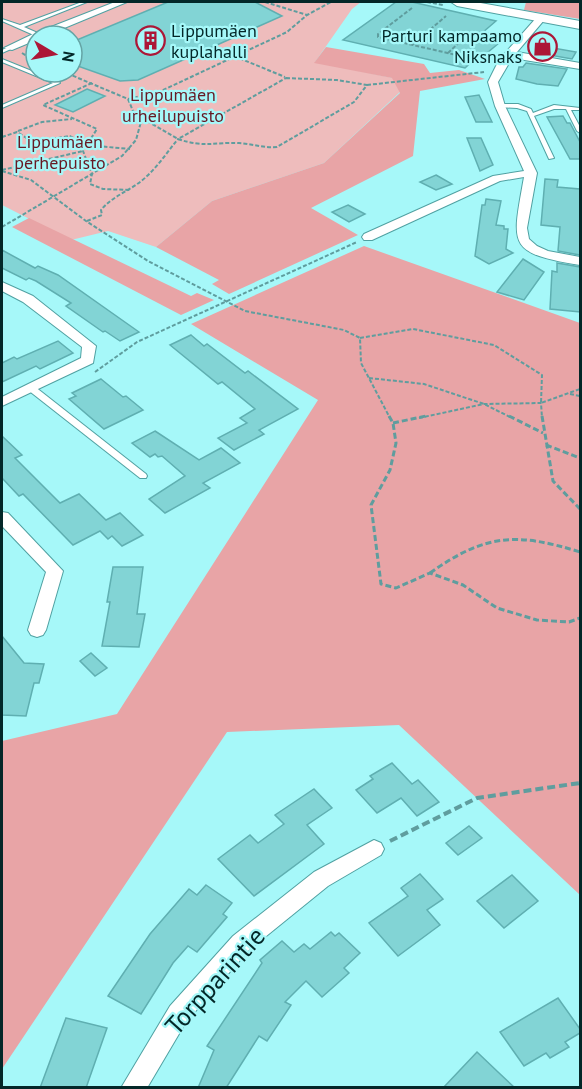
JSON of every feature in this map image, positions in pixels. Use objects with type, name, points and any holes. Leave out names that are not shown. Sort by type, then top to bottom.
[{"type":"main road","points":[[458,2],[580,25]]},
{"type":"street","points":[[67,24],[122,2]]},
{"type":"street","points":[[540,19],[503,63],[493,82],[500,106],[531,173],[521,228],[523,240],[533,249],[545,254],[580,261]]},
{"type":"street","points":[[5,50],[24,42]]},
{"type":"street","points":[[503,63],[580,66]]},
{"type":"street","points":[[368,237],[498,178],[531,173]]},
{"type":"street","points":[[2,286],[28,299],[89,346],[89,368],[31,388],[2,402]]},
{"type":"street","points":[[2,517],[55,571],[37,630]]},
{"type":"street","name":"Torpparintie","points":[[133,1088],[178,1014],[242,944],[321,879],[374,849]]},
{"type":"lane","points":[[20,27],[85,2]]},
{"type":"lane","points":[[2,20],[24,29]]},
{"type":"lane","points":[[2,60],[57,83],[2,107]]},
{"type":"lane","points":[[500,106],[524,107],[529,110],[551,158]]},
{"type":"lane","points":[[531,115],[554,107],[580,109]]},
{"type":"lane","points":[[568,109],[580,131]]},
{"type":"lane","points":[[31,388],[143,476]]},
{"type":"path","points":[[265,2],[307,15]]},
{"type":"path","points":[[84,80],[128,99],[159,92],[287,32],[307,15],[331,2]]},
{"type":"path","points":[[412,8],[377,35],[380,38],[503,63]]},
{"type":"path","points":[[412,45],[446,16]]},
{"type":"path","points":[[448,53],[469,33],[502,33]]},
{"type":"path","points":[[234,56],[286,78],[337,80],[367,85],[503,63]]},
{"type":"path","points":[[86,221],[102,215],[101,210],[108,201],[130,190],[147,177],[178,139],[286,78]]},
{"type":"path","points":[[2,170],[83,151],[97,129],[43,105],[92,83]]},
{"type":"path","points":[[128,99],[132,111],[142,118],[178,139],[196,146],[240,143],[265,148],[278,147],[354,102],[367,85]]},
{"type":"path","points":[[2,227],[109,166],[138,140],[142,130],[142,118]]},
{"type":"path","points":[[2,137],[42,122],[74,119]]},
{"type":"path","points":[[17,132],[33,142],[70,136],[87,145],[130,149]]},
{"type":"path","points":[[83,151],[92,174],[90,184],[130,190]]},
{"type":"path","points":[[2,170],[30,180],[55,196],[86,221],[148,261],[245,311],[344,330],[360,338],[414,330],[494,345],[542,375],[543,433],[553,481],[580,509]]},
{"type":"path","points":[[89,368],[138,342],[368,237]]},
{"type":"path","points":[[360,338],[361,363],[393,423],[396,444],[390,470],[371,505],[381,584],[396,588],[430,573],[472,547],[508,540],[546,541],[580,552]]},
{"type":"path","points":[[369,378],[424,384],[484,404],[543,433]]},
{"type":"path","points":[[393,423],[484,404],[541,403],[580,390]]},
{"type":"path","points":[[568,394],[580,396]]},
{"type":"path","points":[[545,445],[580,458]]},
{"type":"path","points":[[430,573],[464,585],[497,608],[537,620],[569,622],[580,618]]},
{"type":"path","points":[[374,849],[477,798],[580,783]]},
{"type":"green space","name":"Lippumäen urheilupuisto","points":[[2,2],[361,2],[352,9],[315,62],[393,78],[400,92],[324,163],[212,201],[156,247],[108,231],[71,240],[2,205]]},
{"type":"shaded area","points":[[526,2],[580,2],[580,19],[524,10]]},
{"type":"shaded area","points":[[326,47],[424,64],[430,73],[459,70],[485,79],[420,91],[413,156],[311,208],[358,235],[229,294],[212,284],[219,280],[156,247],[212,201],[324,163],[400,93],[392,78],[314,63]]},
{"type":"shaded area","points":[[29,218],[191,296],[197,293],[214,300],[181,315],[12,227]]},
{"type":"shaded area","points":[[364,246],[580,323],[580,895],[399,725],[227,732],[2,1069],[2,741],[117,714],[318,400],[191,324]]},
{"type":"building","name":"Lippumäen kuplahalli","points":[[168,2],[255,2],[282,16],[138,80],[120,81],[84,68],[84,37]]},
{"type":"building","points":[[396,2],[412,2],[496,21],[482,33],[505,38],[465,68],[343,40]]},
{"type":"building","points":[[537,42],[555,45],[553,48],[576,52],[572,59],[532,52]]},
{"type":"building","points":[[526,63],[567,69],[558,86],[537,84],[516,79],[519,67],[523,67]]},
{"type":"building","points":[[87,89],[105,96],[73,112],[55,105]]},
{"type":"building","points":[[479,95],[492,122],[476,122],[465,97]]},
{"type":"building","points":[[563,116],[567,123],[570,123],[580,142],[580,159],[570,159],[547,117]]},
{"type":"building","points":[[467,138],[481,138],[493,165],[480,171]]},
{"type":"building","points":[[436,175],[452,184],[436,190],[420,182]]},
{"type":"building","points":[[545,179],[558,180],[557,187],[580,189],[580,255],[558,251],[560,227],[541,225]]},
{"type":"building","points":[[486,199],[501,201],[496,225],[508,229],[506,249],[513,253],[489,264],[475,256],[482,205],[485,205]]},
{"type":"building","points":[[348,205],[365,214],[349,222],[332,212]]},
{"type":"building","points":[[2,250],[35,268],[38,266],[58,275],[139,332],[120,341],[105,331],[103,332],[66,306],[71,303],[36,281],[29,278],[26,280],[2,268]]},
{"type":"building","points":[[523,259],[544,272],[524,300],[497,292]]},
{"type":"building","points":[[557,263],[580,267],[580,312],[550,309],[552,271],[557,272]]},
{"type":"building","points":[[191,335],[204,346],[207,344],[245,373],[248,371],[298,409],[259,430],[264,434],[234,450],[218,438],[247,423],[240,418],[255,409],[222,382],[218,384],[170,345]]},
{"type":"building","points":[[58,341],[73,353],[40,369],[36,366],[2,382],[2,363]]},
{"type":"building","points":[[101,379],[143,410],[104,429],[69,399],[76,396],[72,393]]},
{"type":"building","points":[[155,431],[199,460],[221,448],[240,463],[203,483],[210,488],[165,513],[149,499],[185,476],[162,456],[158,457],[155,454],[150,457],[132,443]]},
{"type":"building","points":[[2,436],[22,455],[15,458],[60,503],[79,494],[106,520],[120,513],[143,535],[122,546],[112,536],[108,539],[100,531],[73,545],[23,494],[19,496],[2,478]]},
{"type":"building","points":[[113,567],[143,567],[137,614],[145,614],[139,647],[102,646],[110,602],[107,602]]},
{"type":"building","points":[[2,636],[24,663],[44,664],[39,683],[34,683],[26,716],[2,715]]},
{"type":"building","points":[[91,653],[107,668],[95,676],[80,661]]},
{"type":"building","points":[[392,763],[412,784],[418,780],[439,802],[417,816],[401,798],[377,813],[356,790],[373,779],[370,776]]},
{"type":"building","points":[[314,789],[332,808],[307,825],[324,844],[254,896],[218,859],[250,835],[258,843],[284,824],[275,815]]},
{"type":"building","points":[[469,826],[482,838],[458,855],[446,843]]},
{"type":"building","points":[[420,874],[443,899],[427,910],[440,925],[398,956],[369,923],[408,896],[401,888]]},
{"type":"building","points":[[512,875],[538,901],[504,928],[477,901]]},
{"type":"building","points":[[206,885],[232,903],[223,914],[227,917],[197,952],[188,946],[173,963],[141,1014],[108,996],[150,934],[189,889],[197,895]]},
{"type":"building","points":[[331,932],[335,936],[339,933],[360,953],[344,968],[349,973],[322,997],[306,981],[285,1002],[291,1005],[267,1041],[259,1036],[226,1088],[198,1088],[214,1050],[207,1046],[262,963],[260,960],[282,941],[294,952],[304,944],[310,949]]},
{"type":"building","points":[[558,998],[580,1029],[580,1033],[565,1042],[569,1047],[550,1058],[546,1053],[524,1066],[500,1032]]},
{"type":"building","points":[[66,1018],[107,1028],[86,1088],[40,1088]]},
{"type":"building","points":[[477,1052],[498,1072],[515,1088],[443,1088]]},
{"type":"place","name":"Lippumäen kuplahalli","points":[[150,41]]},
{"type":"place","name":"Parturi kampaamo Niksnaks","points":[[543,46]]},
{"type":"park label","name":"Lippumäen perhepuisto","points":[[60,152]]}]
